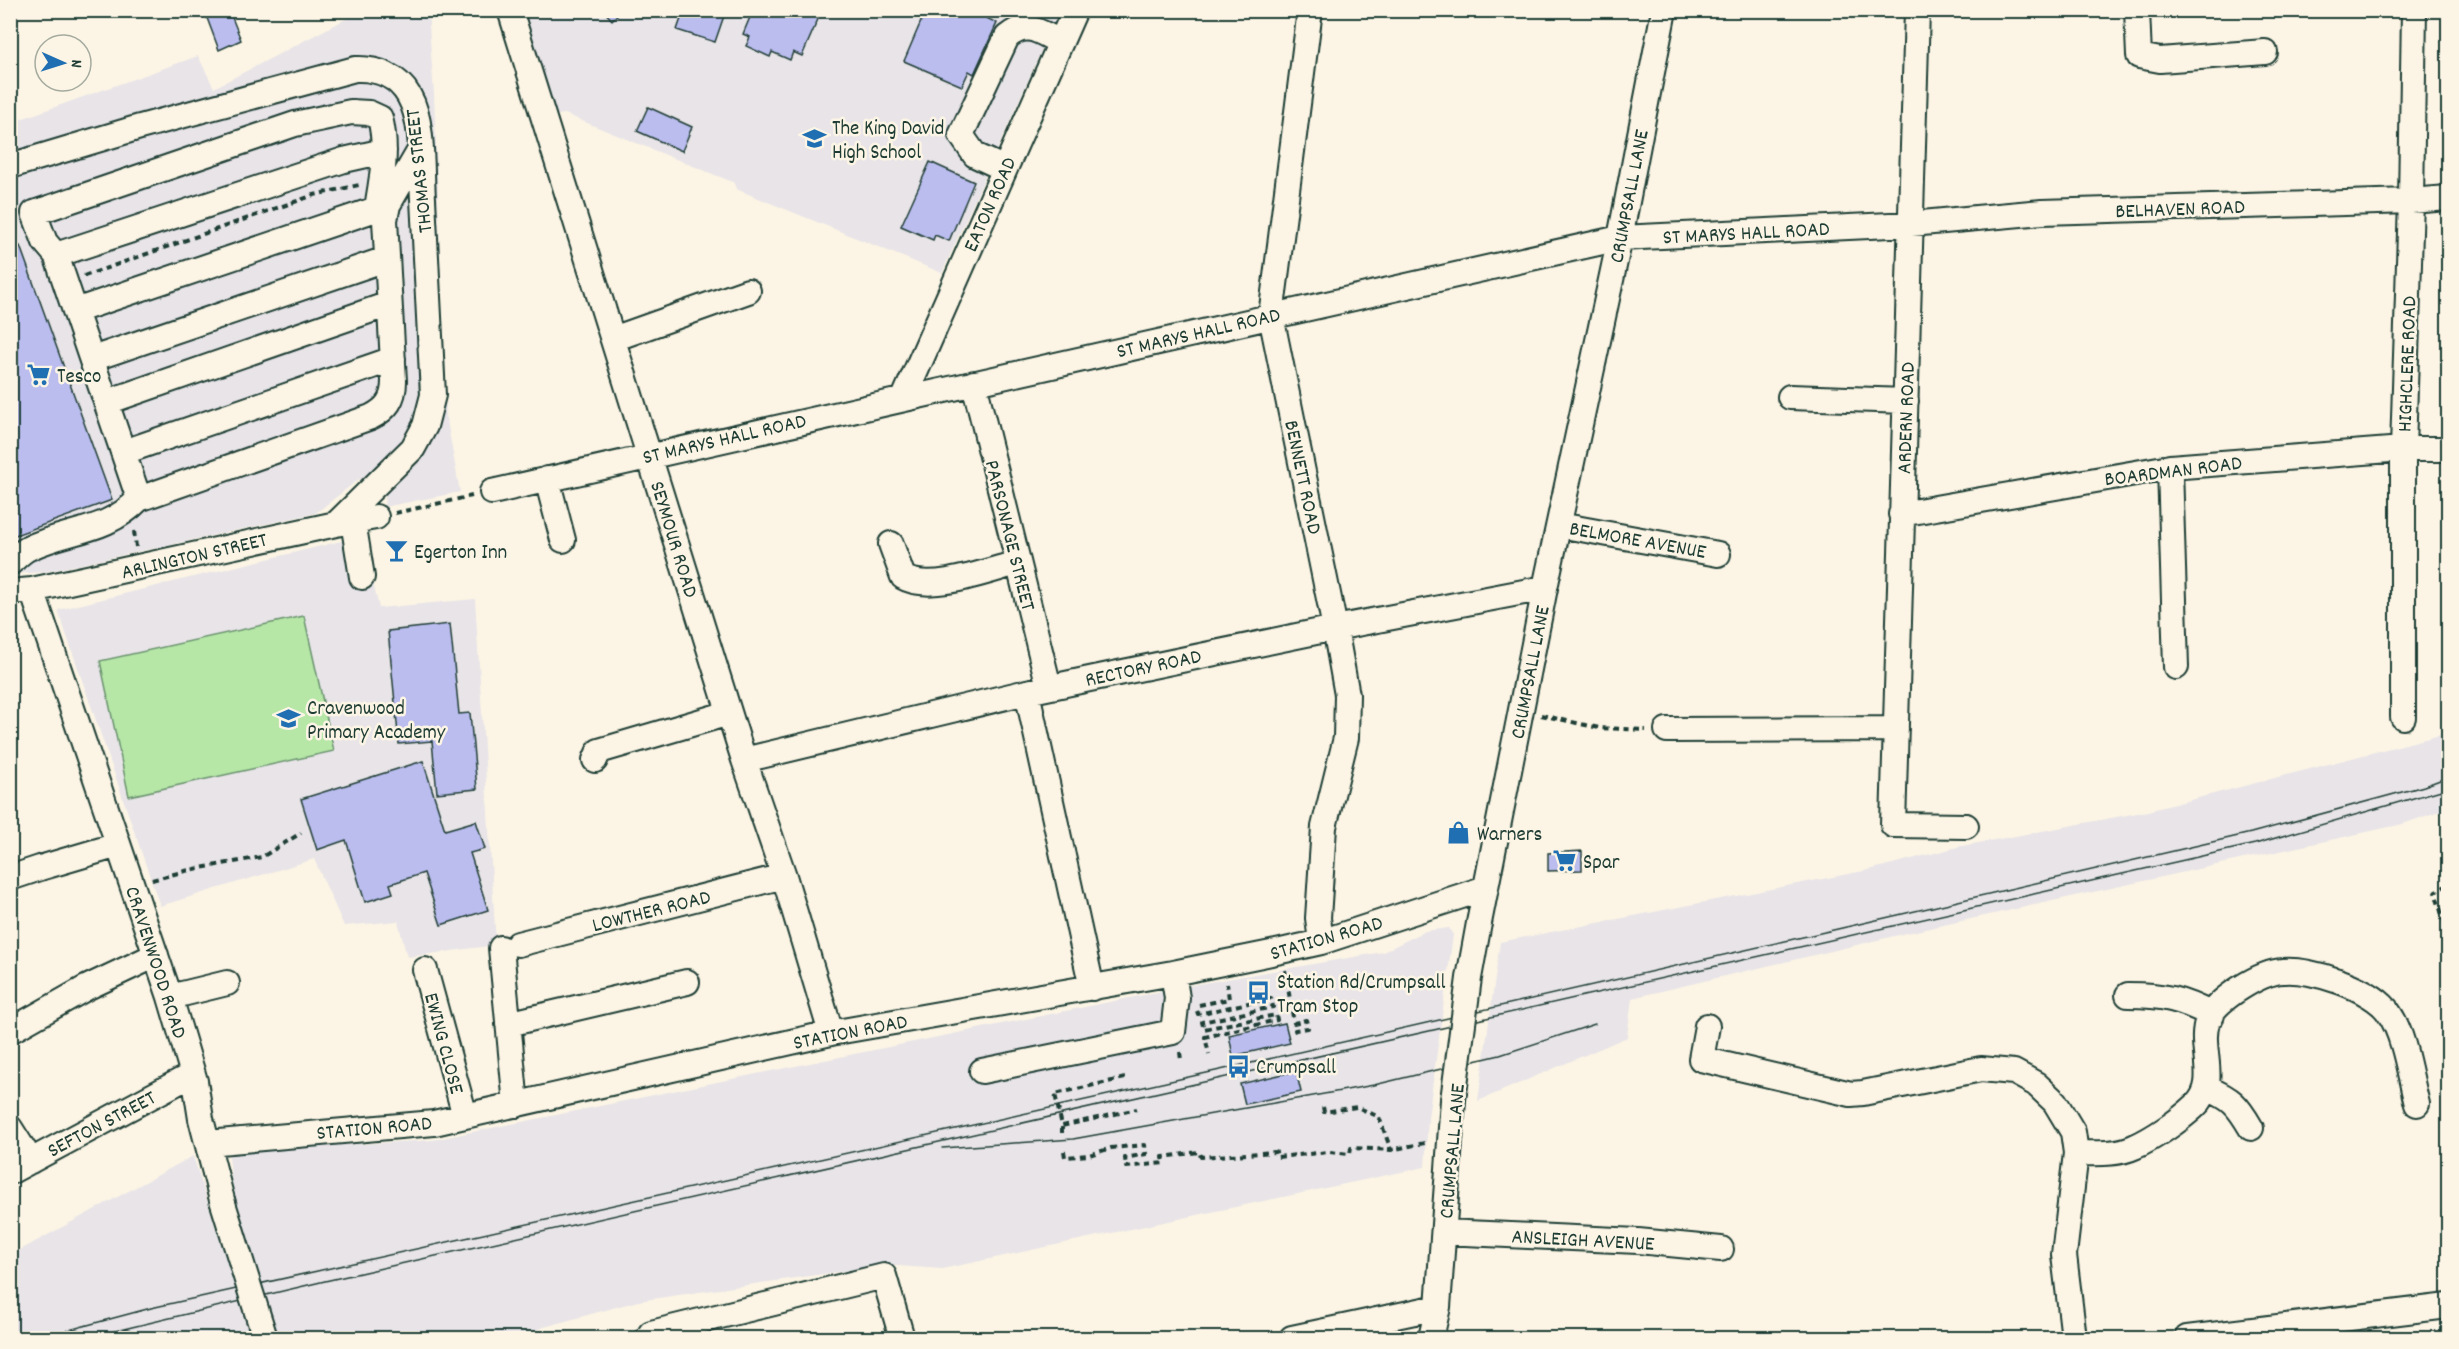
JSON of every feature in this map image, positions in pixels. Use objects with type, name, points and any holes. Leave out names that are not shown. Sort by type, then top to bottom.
[{"type":"street","name":"SEYMOUR ROAD","points":[[510,10],[744,760],[784,876],[831,1033]]},
{"type":"street","name":"EATON ROAD","points":[[904,398],[1075,10]]},
{"type":"street","name":"BENNETT ROAD","points":[[1310,10],[1271,316],[1347,695],[1346,738],[1324,827],[1318,918],[1321,942]]},
{"type":"street","name":"CRUMPSALL LANE","points":[[1431,1338],[1438,1307],[1453,1100],[1469,978],[1545,588],[1620,238],[1664,10]]},
{"type":"street","name":"ARDERN ROAD","points":[[1917,10],[1893,825],[1966,826]]},
{"type":"street","points":[[2137,10],[2139,56],[2160,60],[2265,52]]},
{"type":"street","name":"HIGHCLERE ROAD","points":[[2403,717],[2403,449],[2414,10]]},
{"type":"street","points":[[1005,169],[975,155],[961,135],[1007,37],[1017,29],[1025,27],[1060,42]]},
{"type":"street","name":"THOMAS STREET","points":[[10,166],[140,127],[355,69],[375,70],[402,85],[413,104],[420,150],[434,395],[425,426],[412,448],[355,521]]},
{"type":"street","points":[[10,563],[27,548],[104,525],[127,512],[140,499],[380,412],[387,406],[394,390],[383,207],[385,163],[380,118],[369,113],[351,112],[295,124],[34,213],[45,242],[56,255],[140,499]]},
{"type":"street","points":[[75,311],[383,207],[420,150]]},
{"type":"street","points":[[56,255],[344,160],[384,152]]},
{"type":"street","name":"BELHAVEN ROAD","points":[[1911,224],[2042,212],[2448,198]]},
{"type":"street","name":"ST MARYS HALL ROAD","points":[[492,492],[1620,238],[1911,224]]},
{"type":"street","points":[[92,359],[387,259]]},
{"type":"street","points":[[613,339],[748,291]]},
{"type":"street","points":[[106,402],[389,304]]},
{"type":"street","points":[[124,452],[393,359]]},
{"type":"street","name":"PARSONAGE STREET","points":[[974,383],[1017,563],[1038,689],[1056,826],[1092,988]]},
{"type":"street","points":[[1790,397],[1906,401]]},
{"type":"street","name":"BOARDMAN ROAD","points":[[1901,514],[2170,467],[2403,449],[2448,449]]},
{"type":"street","points":[[2170,467],[2176,667]]},
{"type":"street","points":[[547,479],[563,540]]},
{"type":"street","points":[[355,521],[362,577]]},
{"type":"street","name":"ARLINGTON STREET","points":[[21,591],[355,521]]},
{"type":"street","name":"BELMORE AVENUE","points":[[1558,525],[1718,554]]},
{"type":"street","points":[[891,544],[903,578],[921,584],[938,583],[1017,563]]},
{"type":"street","name":"RECTORY ROAD","points":[[744,760],[1038,689],[1545,588]]},
{"type":"street","name":"CRAVENWOOD ROAD","points":[[21,591],[118,845],[170,997],[193,1074],[222,1200],[266,1338]]},
{"type":"street","points":[[595,760],[599,751],[729,712]]},
{"type":"street","points":[[1667,730],[1896,729]]},
{"type":"street","points":[[10,878],[118,845]]},
{"type":"street","name":"LOWTHER ROAD","points":[[508,1024],[509,946],[784,876]]},
{"type":"street","name":"STATION ROAD","points":[[208,1143],[434,1123],[831,1033],[1173,974],[1281,951],[1321,942],[1486,888]]},
{"type":"street","points":[[10,1031],[86,988],[156,955]]},
{"type":"street","name":"EWING CLOSE","points":[[425,970],[465,1116]]},
{"type":"street","points":[[2076,1154],[2116,1152],[2134,1147],[2196,1105],[2207,1088],[2208,1019],[2223,1001],[2251,981],[2282,971],[2320,976],[2364,991],[2379,1001],[2390,1014],[2402,1047],[2417,1104]]},
{"type":"street","points":[[982,1071],[1173,1032],[1177,998],[1173,974]]},
{"type":"street","points":[[516,1105],[508,1024],[687,982]]},
{"type":"street","points":[[170,997],[227,983]]},
{"type":"street","points":[[2128,995],[2158,995],[2189,1004],[2211,1015]]},
{"type":"street","points":[[1707,1026],[1701,1059],[1851,1094],[1981,1069],[2014,1072],[2036,1084],[2055,1102],[2073,1132],[2076,1154],[2064,1255],[2074,1338]]},
{"type":"street","name":"SEFTON STREET","points":[[21,1166],[193,1074]]},
{"type":"street","points":[[2207,1088],[2232,1100],[2251,1128]]},
{"type":"street","points":[[10,1128],[21,1166]]},
{"type":"street","name":"ANSLEIGH AVENUE","points":[[1444,1232],[1638,1241],[1721,1249]]},
{"type":"street","points":[[648,1338],[651,1333],[884,1276],[902,1338]]},
{"type":"street","points":[[2187,1338],[2448,1306]]},
{"type":"street","points":[[1292,1338],[1438,1307]]},
{"type":"path","points":[[355,521],[492,492]]},
{"type":"path","points":[[1521,711],[1599,728],[1667,730]]},
{"type":"path","points":[[131,886],[189,870],[262,858],[301,833]]},
{"type":"path","points":[[2448,885],[2435,892],[2448,934]]},
{"type":"path","points":[[1281,951],[1294,1023],[1306,1020],[1308,1028],[1296,1030],[1297,1035]]},
{"type":"path","points":[[1209,1054],[1205,1036],[1277,1020],[1276,1015],[1204,1029],[1202,1022],[1273,1006],[1271,998],[1198,1014],[1196,1006],[1229,999],[1221,963]]},
{"type":"path","points":[[1179,1052],[1180,1060]]},
{"type":"path","points":[[1062,1133],[1055,1094],[1125,1078]]},
{"type":"path","points":[[1323,1107],[1324,1112],[1357,1107],[1379,1117],[1391,1150]]},
{"type":"path","points":[[1062,1126],[1137,1109]]},
{"type":"path","points":[[1064,1151],[1065,1157],[1089,1155],[1111,1148],[1145,1145],[1146,1154],[1125,1158],[1126,1167],[1164,1163],[1163,1157],[1199,1152],[1201,1158],[1276,1152],[1277,1157],[1329,1152],[1350,1154],[1352,1148],[1391,1150],[1451,1139]]},
{"type":"shaded area","points":[[361,11],[428,11],[434,95],[446,415],[460,492],[384,507],[386,488],[359,479],[316,513],[45,572],[11,574],[10,123],[198,56],[214,88]]},
{"type":"shaded area","name":"The King David High School","points":[[523,11],[1059,11],[942,273],[736,189],[735,183],[565,114],[556,115]]},
{"type":"shaded area","name":"Cravenwood Primary Academy","points":[[362,536],[379,608],[475,599],[496,945],[407,957],[398,921],[344,926],[314,859],[160,906],[58,610]]},
{"type":"shaded area","points":[[2448,733],[2448,808],[2403,824],[1907,933],[1632,998],[1627,1037],[1478,1101],[1500,942],[1869,870],[1962,846],[2148,811]]},
{"type":"shaded area","points":[[1449,928],[1453,935],[1428,1118],[1425,1167],[942,1269],[884,1265],[638,1301],[544,1327],[516,1338],[279,1338],[233,1196],[229,1156],[236,1151],[433,1140],[1198,984],[1383,952],[1425,931]]},
{"type":"shaded area","points":[[193,1156],[251,1338],[11,1338],[11,1255]]},
{"type":"green space","points":[[304,616],[334,751],[129,796],[100,661]]},
{"type":"building","points":[[204,10],[229,10],[241,40],[219,50]]},
{"type":"building","points":[[603,10],[622,10],[612,20]]},
{"type":"building","points":[[684,10],[726,10],[715,42],[677,30]]},
{"type":"building","points":[[753,10],[822,10],[802,56],[793,52],[790,60],[772,52],[770,57],[746,46],[750,37],[743,34]]},
{"type":"building","points":[[926,10],[970,10],[997,23],[974,74],[969,71],[962,86],[904,61]]},
{"type":"building","points":[[648,107],[692,127],[682,151],[637,131]]},
{"type":"building","points":[[930,162],[974,182],[949,241],[935,235],[933,240],[901,226]]},
{"type":"building","name":"Tesco","points":[[20,246],[112,500],[10,537],[10,250]]},
{"type":"building","points":[[450,624],[459,714],[470,713],[477,789],[437,793],[432,741],[399,744],[388,631]]},
{"type":"building","points":[[423,761],[445,830],[476,821],[485,849],[470,853],[488,910],[441,925],[424,873],[390,884],[393,893],[365,902],[346,840],[317,850],[301,799]]},
{"type":"building","name":"Spar","points":[[1582,851],[1582,870],[1548,871],[1548,853]]},
{"type":"building","points":[[1285,1023],[1290,1043],[1233,1056],[1229,1035]]},
{"type":"building","points":[[1296,1071],[1301,1092],[1245,1104],[1240,1084]]},
{"type":"tram line","points":[[39,1338],[151,1308],[1238,1066],[2251,833],[2424,786],[2448,777]]},
{"type":"tram line","points":[[86,1338],[325,1281],[2255,844],[2448,788]]},
{"type":"tram line","points":[[942,1148],[1073,1139],[1374,1085],[1500,1055],[1595,1024]]},
{"type":"place","name":"The King David High School","points":[[814,139]]},
{"type":"place","name":"Tesco","points":[[39,375]]},
{"type":"place","name":"Egerton Inn","points":[[396,551]]},
{"type":"place","name":"Cravenwood Primary Academy","points":[[289,719]]},
{"type":"place","name":"Warners","points":[[1459,833]]},
{"type":"place","name":"Spar","points":[[1565,861]]},
{"type":"place","name":"Station Rd/Crumpsall Tram Stop","points":[[1259,993]]},
{"type":"place","name":"Crumpsall","points":[[1238,1066]]}]
